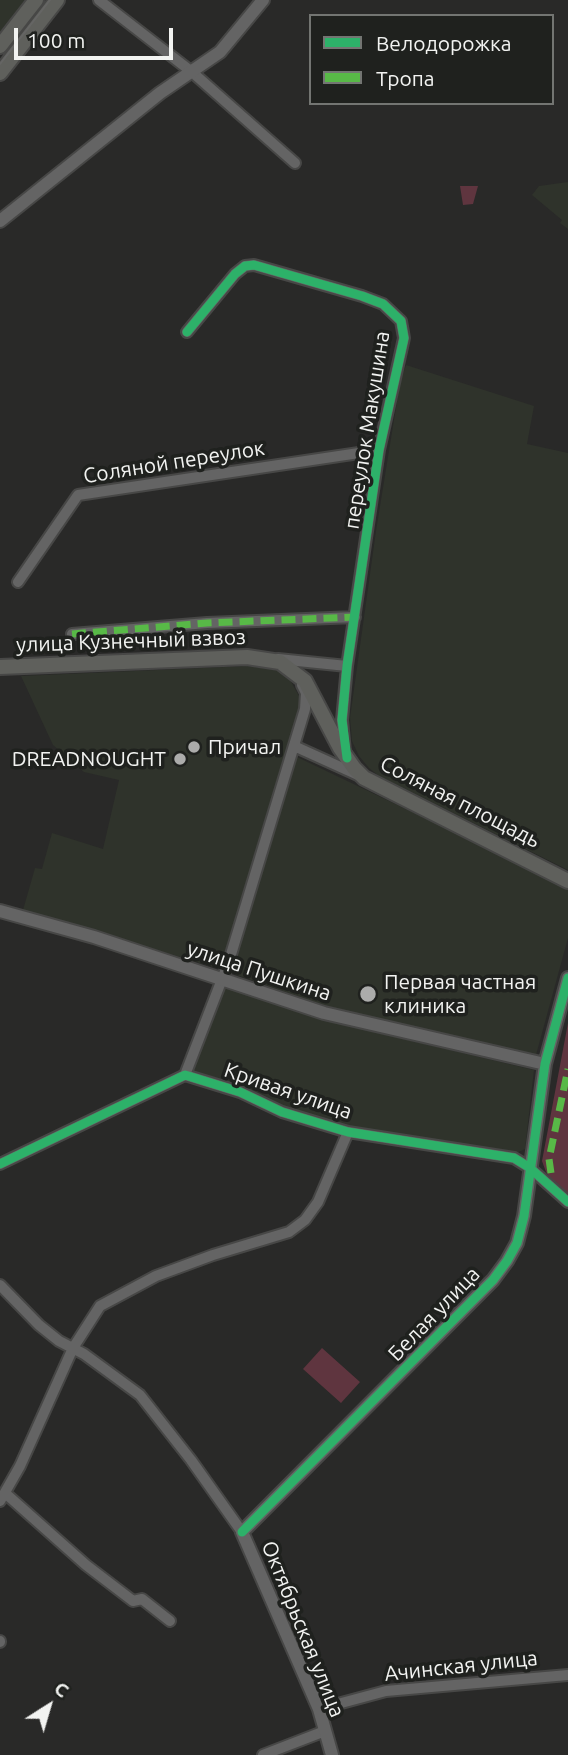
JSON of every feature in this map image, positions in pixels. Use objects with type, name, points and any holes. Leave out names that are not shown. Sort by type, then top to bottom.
[{"type":"main road","points":[[0,46],[36,0]]},
{"type":"main road","points":[[0,73],[57,0]]},
{"type":"main road","points":[[264,658],[280,662],[295,671]]},
{"type":"main road","name":"улица Кузнечный взвоз","points":[[0,667],[264,658]]},
{"type":"main road","name":"Соляная площадь","points":[[295,671],[313,693],[347,758],[364,778],[568,881]]},
{"type":"street","points":[[99,0],[192,72],[295,163]]},
{"type":"street","points":[[0,221],[160,93],[220,52],[263,0]]},
{"type":"street","name":"переулок Макушина","points":[[187,332],[235,274],[244,266],[254,265],[343,289],[383,304],[401,321],[404,338],[379,450],[347,666],[342,720],[347,758]]},
{"type":"street","name":"Соляной переулок","points":[[18,582],[78,495],[379,450]]},
{"type":"street","points":[[72,634],[207,623],[355,617]]},
{"type":"street","points":[[264,658],[347,666]]},
{"type":"street","points":[[0,1164],[185,1075],[229,961],[305,709],[306,693],[295,671]]},
{"type":"street","points":[[294,746],[364,778]]},
{"type":"street","name":"улица Пушкина","points":[[0,911],[94,937],[324,1013],[545,1064]]},
{"type":"street","points":[[545,1064],[568,978]]},
{"type":"street","name":"Белая улица","points":[[242,1532],[493,1280],[517,1243],[524,1216],[545,1064]]},
{"type":"street","name":"Кривая улица","points":[[185,1075],[240,1092],[282,1112],[348,1132],[514,1158],[530,1168],[568,1202]]},
{"type":"street","points":[[170,1621],[142,1600],[133,1601],[3,1497],[20,1466],[73,1348],[100,1306],[156,1276],[289,1232],[305,1220],[318,1202],[348,1132]]},
{"type":"street","name":"Октябрьская улица","points":[[0,1285],[39,1325],[59,1341],[84,1354],[139,1395],[191,1460],[242,1532],[319,1709],[332,1755]]},
{"type":"street","name":"Ачинская улица","points":[[319,1709],[386,1691],[568,1675]]},
{"type":"street","points":[[263,1755],[325,1731]]},
{"type":"shaded area","points":[[0,0],[30,0],[0,38]]},
{"type":"shaded area","points":[[568,182],[568,229],[560,223],[562,220],[532,195],[539,186]]},
{"type":"shaded area","points":[[460,186],[478,186],[473,204],[463,205]]},
{"type":"shaded area","points":[[406,365],[534,406],[527,444],[568,453],[568,870],[379,776],[359,756],[352,741],[350,718],[376,531],[400,383]]},
{"type":"shaded area","points":[[248,666],[277,670],[289,678],[299,696],[299,707],[220,969],[23,910],[35,868],[42,869],[52,833],[103,849],[119,780],[84,772],[53,745],[21,676]]},
{"type":"shaded area","points":[[297,757],[568,889],[568,938],[536,1055],[326,1006],[231,973]]},
{"type":"shaded area","points":[[222,986],[324,1020],[534,1070],[525,1149],[516,1153],[349,1128],[284,1109],[242,1087],[193,1070]]},
{"type":"shaded area","points":[[568,1023],[568,1195],[555,1184],[542,1161]]},
{"type":"shaded area","points":[[322,1348],[360,1382],[341,1403],[303,1369]]},
{"type":"tram line","points":[[0,64],[50,0]]},
{"type":"marked path","points":[[72,634],[207,623],[355,617]]},
{"type":"marked path","points":[[551,1173],[549,1159],[568,1069]]},
{"type":"cycle path","points":[[187,332],[235,274],[245,266],[254,265],[362,296],[383,304],[401,321],[404,338],[379,450],[347,666],[342,720],[347,758]]},
{"type":"cycle path","points":[[242,1532],[493,1280],[507,1261],[517,1243],[524,1216],[545,1064],[568,978]]},
{"type":"cycle path","points":[[0,1164],[185,1075],[240,1092],[282,1112],[348,1132],[514,1158],[530,1168],[568,1202]]},
{"type":"place","name":"Причал","points":[[194,747]]},
{"type":"place","name":"DREADNOUGHT","points":[[180,759]]},
{"type":"place","name":"Первая частная клиника","points":[[368,994]]}]
